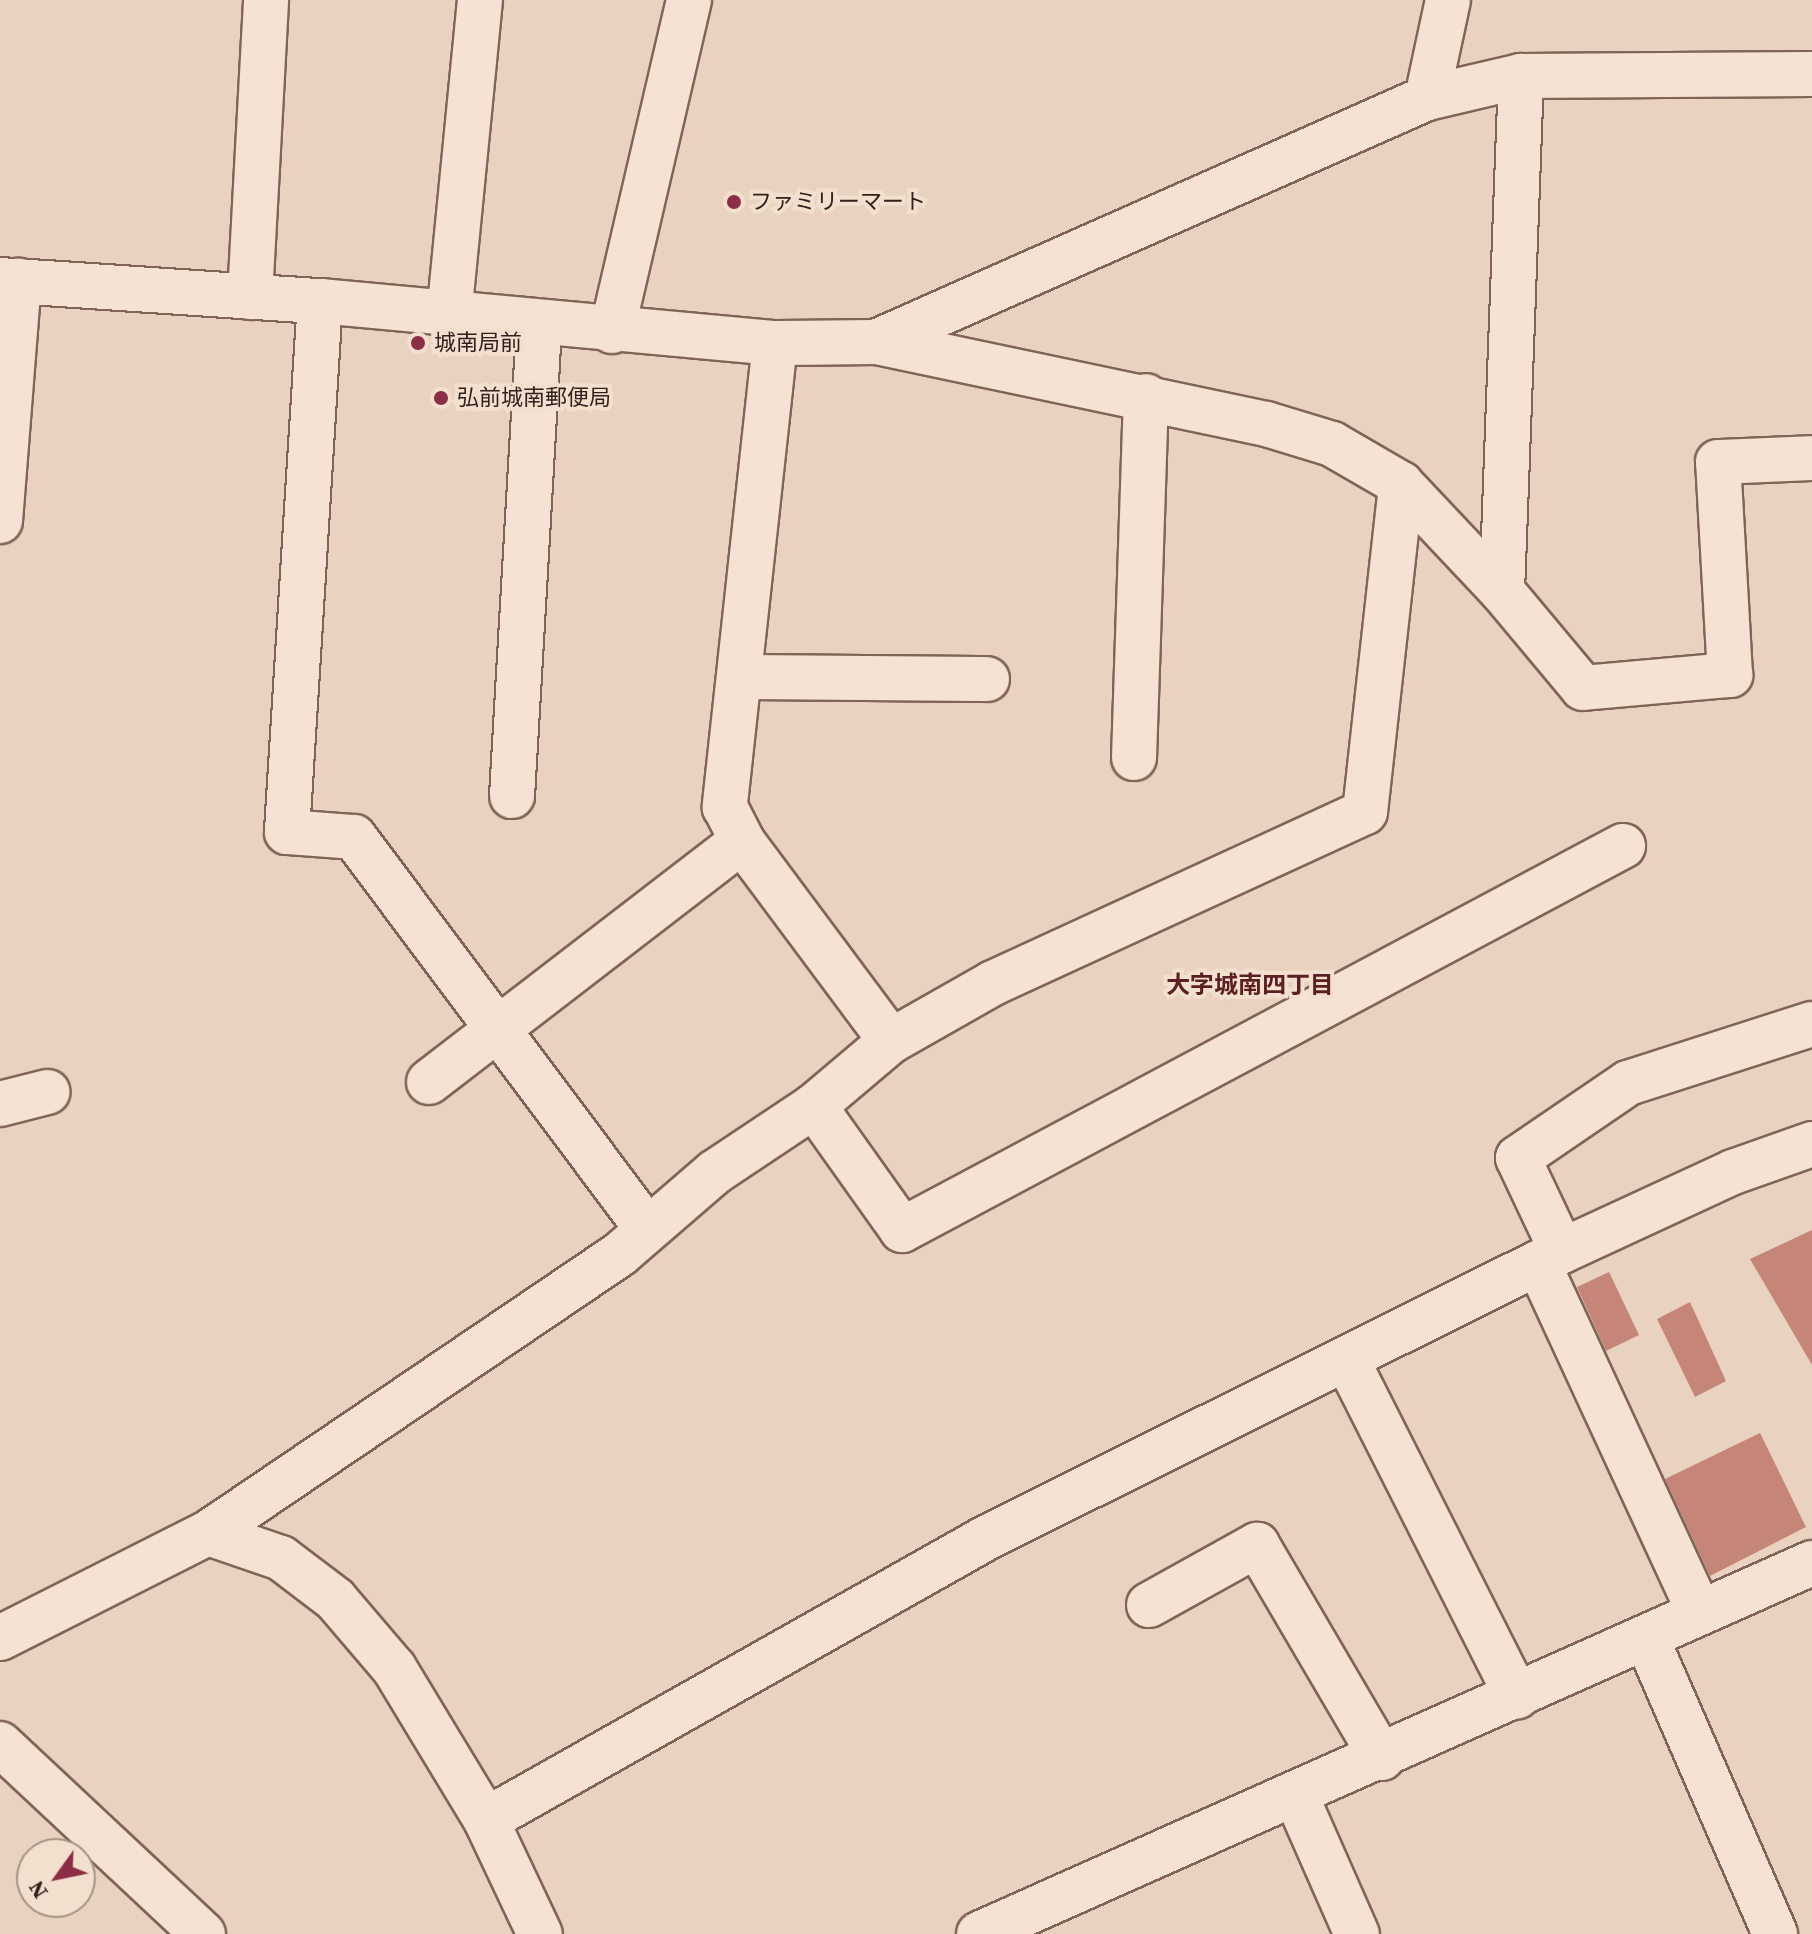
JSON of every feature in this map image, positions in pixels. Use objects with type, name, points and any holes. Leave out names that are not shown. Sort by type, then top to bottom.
[{"type":"street","points":[[250,297],[266,0]]},
{"type":"street","points":[[449,316],[480,0]]},
{"type":"street","points":[[612,331],[689,0]]},
{"type":"street","points":[[1427,98],[1448,0]]},
{"type":"street","points":[[876,342],[1427,98],[1521,76],[1812,74]]},
{"type":"street","points":[[1502,591],[1521,76]]},
{"type":"street","points":[[0,521],[10,281],[320,301],[539,326],[775,343],[876,342],[1146,396],[1332,444],[1401,484],[1502,591],[1583,688],[1730,675],[1718,462],[1812,458]]},
{"type":"street","points":[[320,301],[287,832],[354,837],[646,1227]]},
{"type":"street","points":[[512,796],[539,326]]},
{"type":"street","points":[[775,343],[742,677],[725,807],[742,841],[891,1041]]},
{"type":"street","points":[[1134,758],[1146,396]]},
{"type":"street","points":[[0,1638],[208,1533],[620,1254],[646,1227],[814,1106],[891,1041],[993,983],[1365,812],[1401,484]]},
{"type":"street","points":[[742,677],[987,679]]},
{"type":"street","points":[[429,1082],[497,1025],[742,841]]},
{"type":"street","points":[[814,1106],[902,1230],[1623,846]]},
{"type":"street","points":[[1699,1612],[1550,1257],[1518,1158],[1628,1083],[1812,1024]]},
{"type":"street","points":[[0,1104],[47,1092]]},
{"type":"street","points":[[486,1820],[986,1538],[1550,1257],[1733,1172],[1812,1144]]},
{"type":"street","points":[[1347,1360],[1517,1696]]},
{"type":"street","points":[[208,1533],[281,1558],[335,1599],[394,1668],[486,1820],[540,1934]]},
{"type":"street","points":[[1149,1605],[1257,1545],[1382,1758]]},
{"type":"street","points":[[979,1934],[1382,1758],[1812,1563]]},
{"type":"street","points":[[1646,1637],[1775,1934]]},
{"type":"street","points":[[0,1744],[203,1934]]},
{"type":"street","points":[[1296,1796],[1357,1934]]},
{"type":"building","points":[[1812,1230],[1812,1365],[1750,1259]]},
{"type":"building","points":[[1609,1272],[1639,1335],[1606,1351],[1577,1287]]},
{"type":"building","points":[[1690,1302],[1726,1381],[1695,1397],[1657,1319]]},
{"type":"building","points":[[1760,1433],[1806,1527],[1710,1576],[1665,1479]]},
{"type":"place","name":"ファミリーマート","points":[[734,202]]},
{"type":"place","name":"城南局前","points":[[418,343]]},
{"type":"place","name":"弘前城南郵便局","points":[[441,398]]},
{"type":"district","name":"大字城南四丁目","points":[[1250,985]]}]
